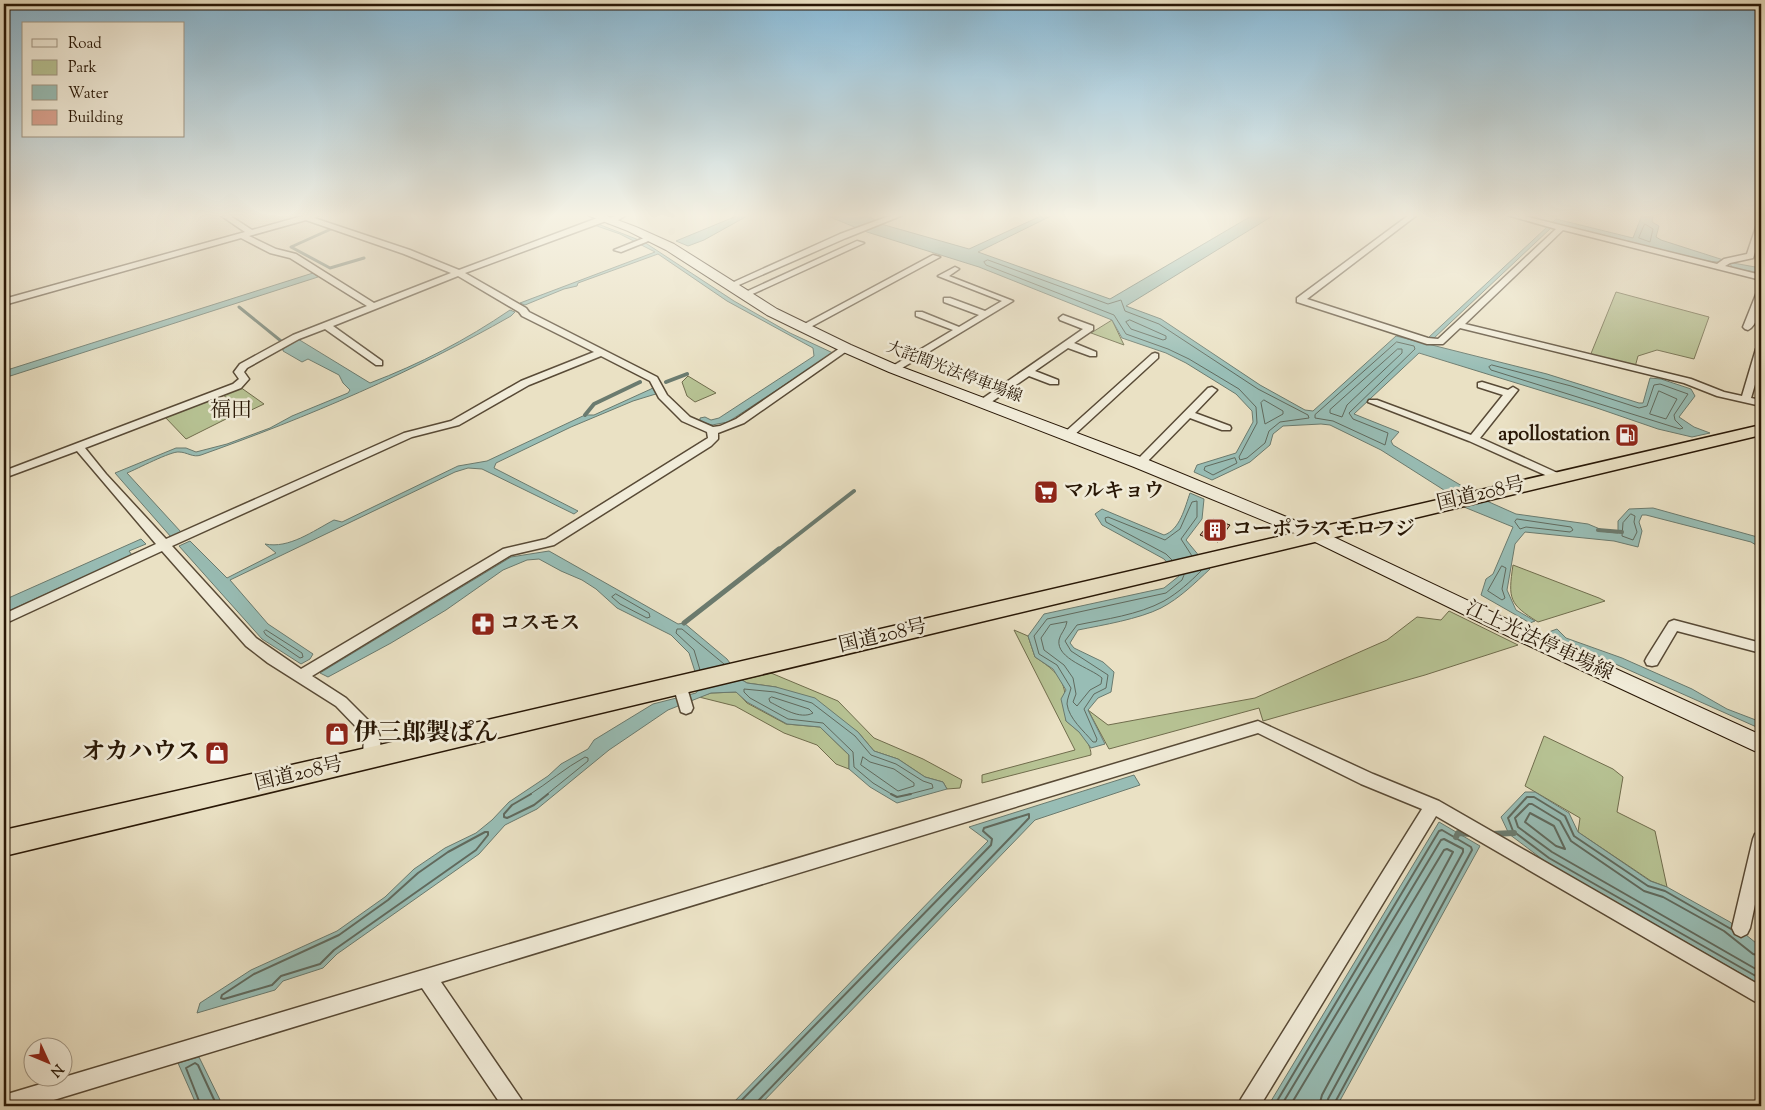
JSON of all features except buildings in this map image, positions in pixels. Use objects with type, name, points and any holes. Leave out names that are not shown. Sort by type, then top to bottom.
[{"type":"highway","name":"国道208号","points":[[4,843],[371,758],[683,695],[1170,570],[1761,430]]},
{"type":"main road","name":"大詫間光法停車場線","points":[[700,267],[743,295],[802,328],[894,369],[1140,463],[1317,536]]},
{"type":"main road","name":"江上光法停車場線","points":[[1317,536],[1519,633],[1761,745]]},
{"type":"street","points":[[4,302],[131,267]]},
{"type":"street","points":[[310,267],[374,307]]},
{"type":"street","points":[[444,267],[459,273],[523,310],[525,314],[654,379],[664,396],[676,410],[697,425],[712,430],[740,422],[767,401],[846,348]]},
{"type":"street","points":[[4,475],[237,386],[244,379],[239,372],[243,366],[296,337],[476,267]]},
{"type":"street","points":[[729,286],[774,267]]},
{"type":"street","points":[[743,295],[806,267]]},
{"type":"street","points":[[802,328],[918,267]]},
{"type":"street","points":[[1345,267],[1300,300],[1427,341],[1440,342],[1520,267]]},
{"type":"street","points":[[1731,267],[1761,277]]},
{"type":"street","points":[[894,369],[1009,301],[942,276],[955,269]]},
{"type":"street","points":[[1748,327],[1761,292]]},
{"type":"street","points":[[947,300],[986,315]]},
{"type":"street","points":[[919,314],[960,330]]},
{"type":"street","points":[[983,403],[1090,328],[1063,318]]},
{"type":"street","points":[[326,325],[379,363]]},
{"type":"street","points":[[1459,325],[1687,381],[1721,394],[1761,403]]},
{"type":"street","points":[[1067,344],[1092,354]]},
{"type":"street","points":[[1746,399],[1761,350]]},
{"type":"street","points":[[4,619],[165,546],[239,510],[408,435],[455,423],[525,383],[603,352]]},
{"type":"street","points":[[1068,435],[1155,356]]},
{"type":"street","points":[[1028,372],[1054,382]]},
{"type":"street","points":[[1473,439],[1511,392],[1482,385]]},
{"type":"street","points":[[1140,463],[1212,390]]},
{"type":"street","points":[[1373,402],[1473,439],[1558,477]]},
{"type":"street","points":[[1188,414],[1226,428]]},
{"type":"street","points":[[301,676],[508,552],[550,542],[708,444],[713,439],[712,430]]},
{"type":"street","points":[[79,447],[102,476],[251,642],[273,659],[341,702],[372,733],[371,758]]},
{"type":"street","points":[[1652,661],[1674,626],[1761,648]]},
{"type":"street","points":[[4,1105],[1258,728],[1264,729],[1367,779],[1433,806],[1761,996]]},
{"type":"street","points":[[1248,1106],[1433,806]]},
{"type":"street","points":[[1741,928],[1761,839]]},
{"type":"street","points":[[426,978],[514,1106]]},
{"type":"green space","points":[[1616,292],[1709,317],[1694,359],[1657,350],[1638,356],[1635,367],[1590,356]]},
{"type":"green space","points":[[1112,320],[1124,345],[1091,333]]},
{"type":"green space","points":[[688,376],[716,393],[695,402],[687,396],[682,382]]},
{"type":"green space","points":[[240,387],[264,404],[245,413],[222,394]]},
{"type":"green space","points":[[212,398],[232,416],[186,439],[164,416]]},
{"type":"green space","points":[[1513,565],[1605,601],[1538,622],[1521,610],[1513,600],[1511,586]]},
{"type":"green space","points":[[1449,611],[1518,645],[1425,675],[1263,721],[1259,708],[1109,749],[1088,710],[1108,725],[1255,698],[1387,640],[1417,617],[1441,620]]},
{"type":"green space","points":[[1014,630],[1028,636],[1035,657],[1053,670],[1062,683],[1066,699],[1066,721],[1086,740],[1091,755],[982,783],[982,775],[1075,750]]},
{"type":"green space","points":[[771,673],[838,701],[874,738],[923,759],[962,780],[960,788],[947,789],[943,782],[925,777],[898,759],[874,751],[858,732],[776,687],[747,683],[742,680]]},
{"type":"green space","points":[[737,692],[747,703],[786,724],[820,727],[849,755],[849,769],[836,764],[817,745],[784,733],[735,706],[699,697],[711,693]]},
{"type":"green space","points":[[1544,736],[1613,769],[1623,777],[1617,812],[1655,831],[1667,887],[1651,881],[1578,832],[1580,818],[1525,786]]},
{"type":"water","points":[[616,267],[623,267],[525,305],[520,303]]},
{"type":"water","points":[[677,267],[682,267],[734,301],[790,333],[833,353],[728,422],[712,425],[700,422],[700,418],[705,417],[711,420],[719,418],[814,356],[813,348],[727,301]]},
{"type":"water","points":[[979,267],[1020,267],[1110,299],[1165,267],[1190,267],[1126,306],[1161,319],[1260,385],[1305,410],[1313,411],[1396,336],[1547,374],[1639,403],[1643,403],[1650,378],[1661,379],[1691,389],[1695,396],[1679,417],[1694,427],[1710,433],[1692,437],[1658,429],[1594,407],[1419,353],[1354,414],[1399,432],[1391,441],[1393,445],[1489,502],[1516,514],[1588,524],[1607,532],[1618,533],[1618,521],[1629,509],[1653,508],[1761,538],[1761,548],[1751,542],[1646,515],[1642,515],[1639,522],[1642,531],[1638,547],[1614,541],[1525,532],[1515,544],[1507,590],[1516,610],[1535,621],[1530,623],[1481,595],[1486,579],[1493,574],[1513,527],[1464,507],[1447,492],[1381,450],[1330,425],[1283,426],[1273,434],[1270,445],[1250,462],[1212,480],[1194,472],[1197,465],[1236,453],[1253,422],[1252,411],[1236,394],[1166,353],[1122,338],[1112,320]]},
{"type":"water","points":[[1504,267],[1510,267],[1433,339],[1428,338]]},
{"type":"water","points":[[1754,267],[1761,268],[1761,273],[1732,268]]},
{"type":"water","points":[[313,273],[318,277],[4,378],[4,371]]},
{"type":"water","points":[[510,310],[515,312],[511,316],[436,356],[320,409],[201,455],[195,456],[175,452],[127,473],[181,532],[171,537],[115,473],[176,448],[186,448],[196,452],[227,444],[270,428],[292,416],[348,393],[350,390],[343,383],[339,375],[308,359],[302,362],[283,351],[283,347],[298,339],[370,383],[442,351]]},
{"type":"water","points":[[655,386],[659,393],[633,401],[571,427],[496,463],[494,468],[578,511],[574,514],[482,469],[468,468],[455,472],[230,580],[268,624],[313,654],[310,659],[301,664],[262,639],[179,546],[190,541],[227,578],[276,553],[265,544],[274,545],[292,542],[334,520],[342,522],[458,466],[487,461],[585,415],[594,415]]},
{"type":"water","points":[[1190,493],[1204,499],[1202,519],[1186,540],[1210,569],[1181,595],[1161,608],[1132,618],[1078,630],[1070,643],[1074,648],[1103,662],[1114,672],[1111,692],[1098,698],[1088,710],[1105,744],[1091,748],[1079,732],[1066,721],[1061,699],[1066,690],[1053,669],[1035,657],[1028,636],[1044,614],[1164,588],[1179,576],[1164,559],[1102,525],[1095,514],[1102,509],[1164,535],[1170,532],[1178,523]]},
{"type":"water","points":[[141,539],[146,544],[129,551],[132,555],[4,613],[4,600]]},
{"type":"water","points":[[549,551],[678,624],[684,623],[727,659],[742,680],[747,683],[776,687],[815,698],[858,732],[874,751],[898,759],[925,777],[943,782],[947,789],[897,803],[870,787],[849,769],[849,755],[820,727],[787,724],[747,702],[736,692],[711,693],[668,710],[609,750],[537,809],[505,825],[479,854],[337,954],[323,968],[283,981],[275,990],[197,1013],[200,1003],[251,970],[337,931],[385,897],[414,869],[445,848],[476,833],[509,802],[548,776],[561,764],[588,749],[594,740],[653,704],[696,693],[700,687],[689,653],[671,635],[617,608],[596,589],[582,580],[539,559],[527,560],[503,570],[446,610],[391,643],[328,677],[320,673],[511,557]]},
{"type":"water","points":[[1557,629],[1566,638],[1622,658],[1692,689],[1727,709],[1761,722],[1761,729],[1546,633]]},
{"type":"water","points":[[1134,775],[1140,785],[1035,820],[759,1106],[730,1106],[988,841],[969,827]]},
{"type":"water","points":[[1525,792],[1535,792],[1569,813],[1578,832],[1650,881],[1667,887],[1730,922],[1761,947],[1761,985],[1546,862],[1509,834],[1501,817]]},
{"type":"water","points":[[1439,822],[1480,846],[1337,1106],[1268,1106]]},
{"type":"water","points":[[199,1057],[223,1106],[197,1106],[178,1063]]},
{"type":"waterway","points":[[328,267],[334,267]]},
{"type":"waterway","points":[[239,307],[281,341]]},
{"type":"waterway","points":[[666,382],[687,374]]},
{"type":"waterway","points":[[585,415],[594,404],[640,382]]},
{"type":"waterway","points":[[777,551],[854,491]]},
{"type":"waterway","points":[[1598,530],[1622,532]]},
{"type":"waterway","points":[[684,623],[779,549]]},
{"type":"waterway","points":[[1456,837],[1458,833],[1471,834]]},
{"type":"waterway","points":[[1491,834],[1514,833]]},
{"type":"place","name":"apollostation","points":[[1627,435]]},
{"type":"place","name":"マルキョウ","points":[[1046,492]]},
{"type":"place","name":"コーポラス モロフジ","points":[[1215,530]]},
{"type":"place","name":"コスモス","points":[[483,624]]},
{"type":"place","name":"伊三郎製ぱん","points":[[337,734]]},
{"type":"place","name":"オカハウス","points":[[217,753]]},
{"type":"district","name":"福田","points":[[231,411]]}]
